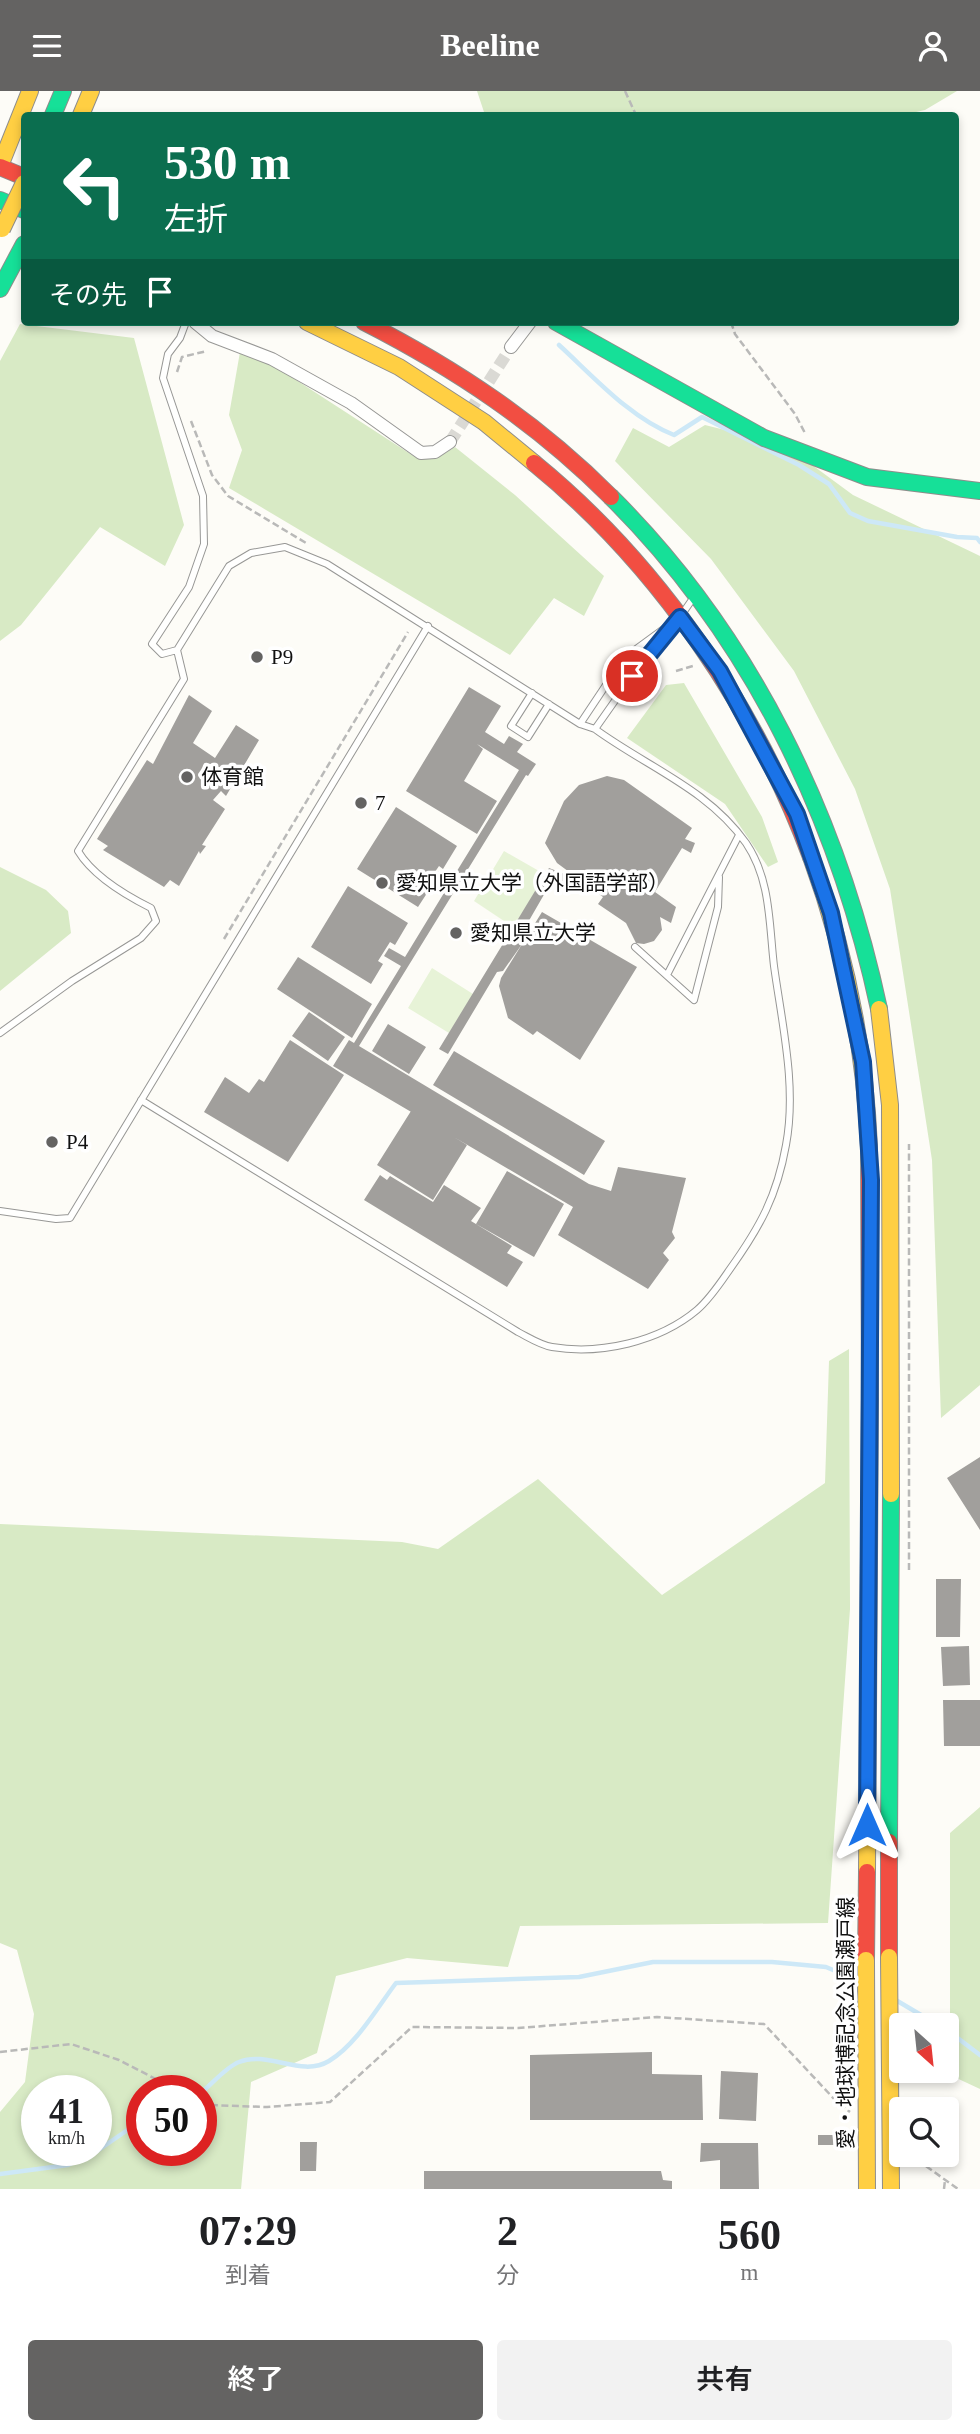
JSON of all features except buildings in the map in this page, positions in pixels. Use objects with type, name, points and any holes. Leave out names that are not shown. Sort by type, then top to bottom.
[{"type":"main road","points":[[23,112],[30,91]]},
{"type":"main road","points":[[54,112],[63,91]]},
{"type":"main road","points":[[82,112],[91,91]]},
{"type":"main road","points":[[91,112],[99,91]]},
{"type":"main road","points":[[21,116],[0,167],[21,176]]},
{"type":"main road","points":[[1,231],[21,189]]},
{"type":"main road","points":[[0,199],[21,209]]},
{"type":"main road","points":[[0,289],[21,250]]},
{"type":"main road","name":"愛・地球博記念公園瀬戸線","points":[[315,326],[401,370],[478,418],[550,475],[604,526],[680,617],[720,671],[797,814],[831,913],[863,1062],[871,1180],[867,2189]]},
{"type":"main road","name":"愛・地球博記念公園瀬戸線","points":[[372,326],[410,345],[494,397],[579,467],[697,593],[735,646],[764,696],[815,802],[851,903],[887,1059],[892,1182],[889,1957],[891,2189]]},
{"type":"main road","points":[[562,326],[764,438],[867,477],[980,491]]},
{"type":"street","points":[[200,326],[212,336],[272,359],[351,403],[421,453],[435,452],[450,442]]},
{"type":"street","points":[[511,347],[527,326]]},
{"type":"lane","points":[[177,650],[162,653],[152,644],[189,587],[204,544],[203,496],[163,378],[168,354],[180,338],[184,326]]},
{"type":"lane","points":[[0,1033],[72,981],[141,938],[156,921],[151,908],[133,899],[86,864],[78,851],[184,679],[177,650],[229,566],[251,553],[285,547],[327,564],[580,724],[595,729],[698,793],[721,812],[747,845],[767,890],[791,1099],[787,1143],[776,1192],[762,1223],[721,1282],[697,1310],[667,1328],[633,1343],[593,1349],[550,1346],[468,1303],[141,1100]]},
{"type":"lane","points":[[595,729],[645,658],[697,593]]},
{"type":"lane","points":[[580,724],[624,657],[680,617]]},
{"type":"lane","points":[[0,1211],[55,1219],[70,1218],[428,626]]},
{"type":"lane","points":[[532,693],[511,726],[528,737],[549,704]]},
{"type":"lane","points":[[667,975],[739,835]]},
{"type":"lane","points":[[635,947],[694,1000],[718,907],[719,877]]},
{"type":"path","points":[[625,91],[635,112]]},
{"type":"path","points":[[732,326],[735,334],[795,414],[819,458]]},
{"type":"path","points":[[174,380],[182,357],[206,351]]},
{"type":"path","points":[[188,415],[212,475],[228,496],[310,545]]},
{"type":"path","points":[[219,948],[408,632]]},
{"type":"path","points":[[676,671],[694,666],[700,673]]},
{"type":"path","points":[[909,1138],[909,1570]]},
{"type":"path","points":[[217,2105],[267,2107],[330,2102],[412,2027],[518,2028],[657,2017],[764,2024],[837,2102]]},
{"type":"path","points":[[0,2052],[71,2044],[119,2060],[148,2075]]},
{"type":"path","points":[[927,2167],[958,2189]]},
{"type":"path","points":[[944,2189],[945,2180]]},
{"type":"green space","points":[[477,91],[957,91],[925,110],[916,112],[484,112]]},
{"type":"green space","points":[[20,324],[134,338],[184,525],[165,566],[100,527],[21,625],[0,641],[0,361]]},
{"type":"green space","points":[[240,352],[276,367],[412,455],[424,459],[434,458],[455,447],[515,495],[604,576],[584,616],[554,598],[510,655],[229,488],[242,450],[229,415]]},
{"type":"green space","points":[[705,425],[785,445],[853,495],[980,556],[980,1385],[941,1418],[932,1160],[890,889],[855,789],[794,671],[711,559],[615,461],[633,428],[669,447]]},
{"type":"green space","points":[[684,683],[762,817],[778,862],[768,867],[725,804],[627,738],[666,685]]},
{"type":"green space","points":[[504,851],[546,875],[513,927],[474,901]]},
{"type":"green space","points":[[0,867],[46,890],[68,911],[71,933],[0,991]]},
{"type":"green space","points":[[432,968],[473,994],[449,1033],[408,1008]]},
{"type":"green space","points":[[849,1349],[850,1609],[828,1923],[520,1926],[508,1967],[407,1958],[336,1976],[317,2053],[251,2082],[241,2189],[0,2189],[0,2112],[21,2087],[21,2166],[112,2166],[112,2075],[26,2075],[34,2014],[17,1950],[0,1943],[0,1524],[402,1542],[438,1549],[538,1479],[662,1595],[825,1483],[829,1361]]},
{"type":"green space","points":[[980,1807],[980,2089],[959,2079],[959,2013],[950,2013],[950,1833]]},
{"type":"waterway","points":[[559,345],[627,407],[658,428],[674,435],[702,417],[799,465],[829,484],[850,513],[868,521],[977,538],[980,542]]},
{"type":"waterway","points":[[217,2079],[239,2062],[250,2059],[307,2067],[329,2061],[357,2036],[396,1983],[579,1977],[653,1962],[772,1962],[826,1967],[861,1982]]},
{"type":"waterway","points":[[894,1999],[918,2013]]},
{"type":"waterway","points":[[959,2039],[980,2055]]},
{"type":"waterway","points":[[0,2174],[68,2165],[97,2151],[126,2131]]},
{"type":"tunnel","points":[[450,442],[511,347]]},
{"type":"traffic: fast","points":[[54,112],[63,91]]},
{"type":"traffic: fast","points":[[0,200],[21,209]]},
{"type":"traffic: fast","points":[[0,289],[21,250]]},
{"type":"traffic: fast","points":[[563,326],[764,438],[867,477],[980,491]]},
{"type":"traffic: fast","points":[[611,497],[661,551],[706,609],[747,669],[782,733],[813,799],[840,868],[879,1009]]},
{"type":"traffic: fast","points":[[889,1842],[891,1494]]},
{"type":"traffic: slow","points":[[22,112],[30,91]]},
{"type":"traffic: slow","points":[[82,112],[91,91]]},
{"type":"traffic: slow","points":[[0,166],[21,114]]},
{"type":"traffic: slow","points":[[2,229],[21,189]]},
{"type":"traffic: slow","points":[[315,326],[399,367],[484,422],[534,463]]},
{"type":"traffic: slow","points":[[811,857],[834,928],[851,1000],[863,1073],[869,1147]]},
{"type":"traffic: slow","points":[[879,1009],[890,1105],[891,1494]]},
{"type":"traffic: slow","points":[[867,1872],[870,1400]]},
{"type":"traffic: slow","points":[[889,1957],[891,2189]]},
{"type":"traffic: slow","points":[[866,1960],[867,2189]]},
{"type":"traffic: jam","points":[[0,167],[21,176]]},
{"type":"traffic: jam","points":[[372,326],[494,399],[554,445],[611,497]]},
{"type":"traffic: jam","points":[[534,463],[579,503],[622,547],[662,593],[698,642],[732,693],[762,747],[811,857]]},
{"type":"traffic: jam","points":[[869,1147],[870,1400]]},
{"type":"traffic: jam","points":[[889,1842],[889,1957]]},
{"type":"traffic: jam","points":[[866,1960],[867,1872]]},
{"type":"place","name":"P9","points":[[257,657]]},
{"type":"place","name":"体育館","points":[[187,777]]},
{"type":"place","name":"7","points":[[361,803]]},
{"type":"place","name":"愛知県立大学（外国語学部）","points":[[382,883]]},
{"type":"place","name":"愛知県立大学","points":[[456,933]]},
{"type":"place","name":"P4","points":[[52,1142]]},
{"type":"route","points":[[632,676],[680,617],[720,671],[797,814],[831,913],[863,1062],[871,1180],[867,1825]]}]
